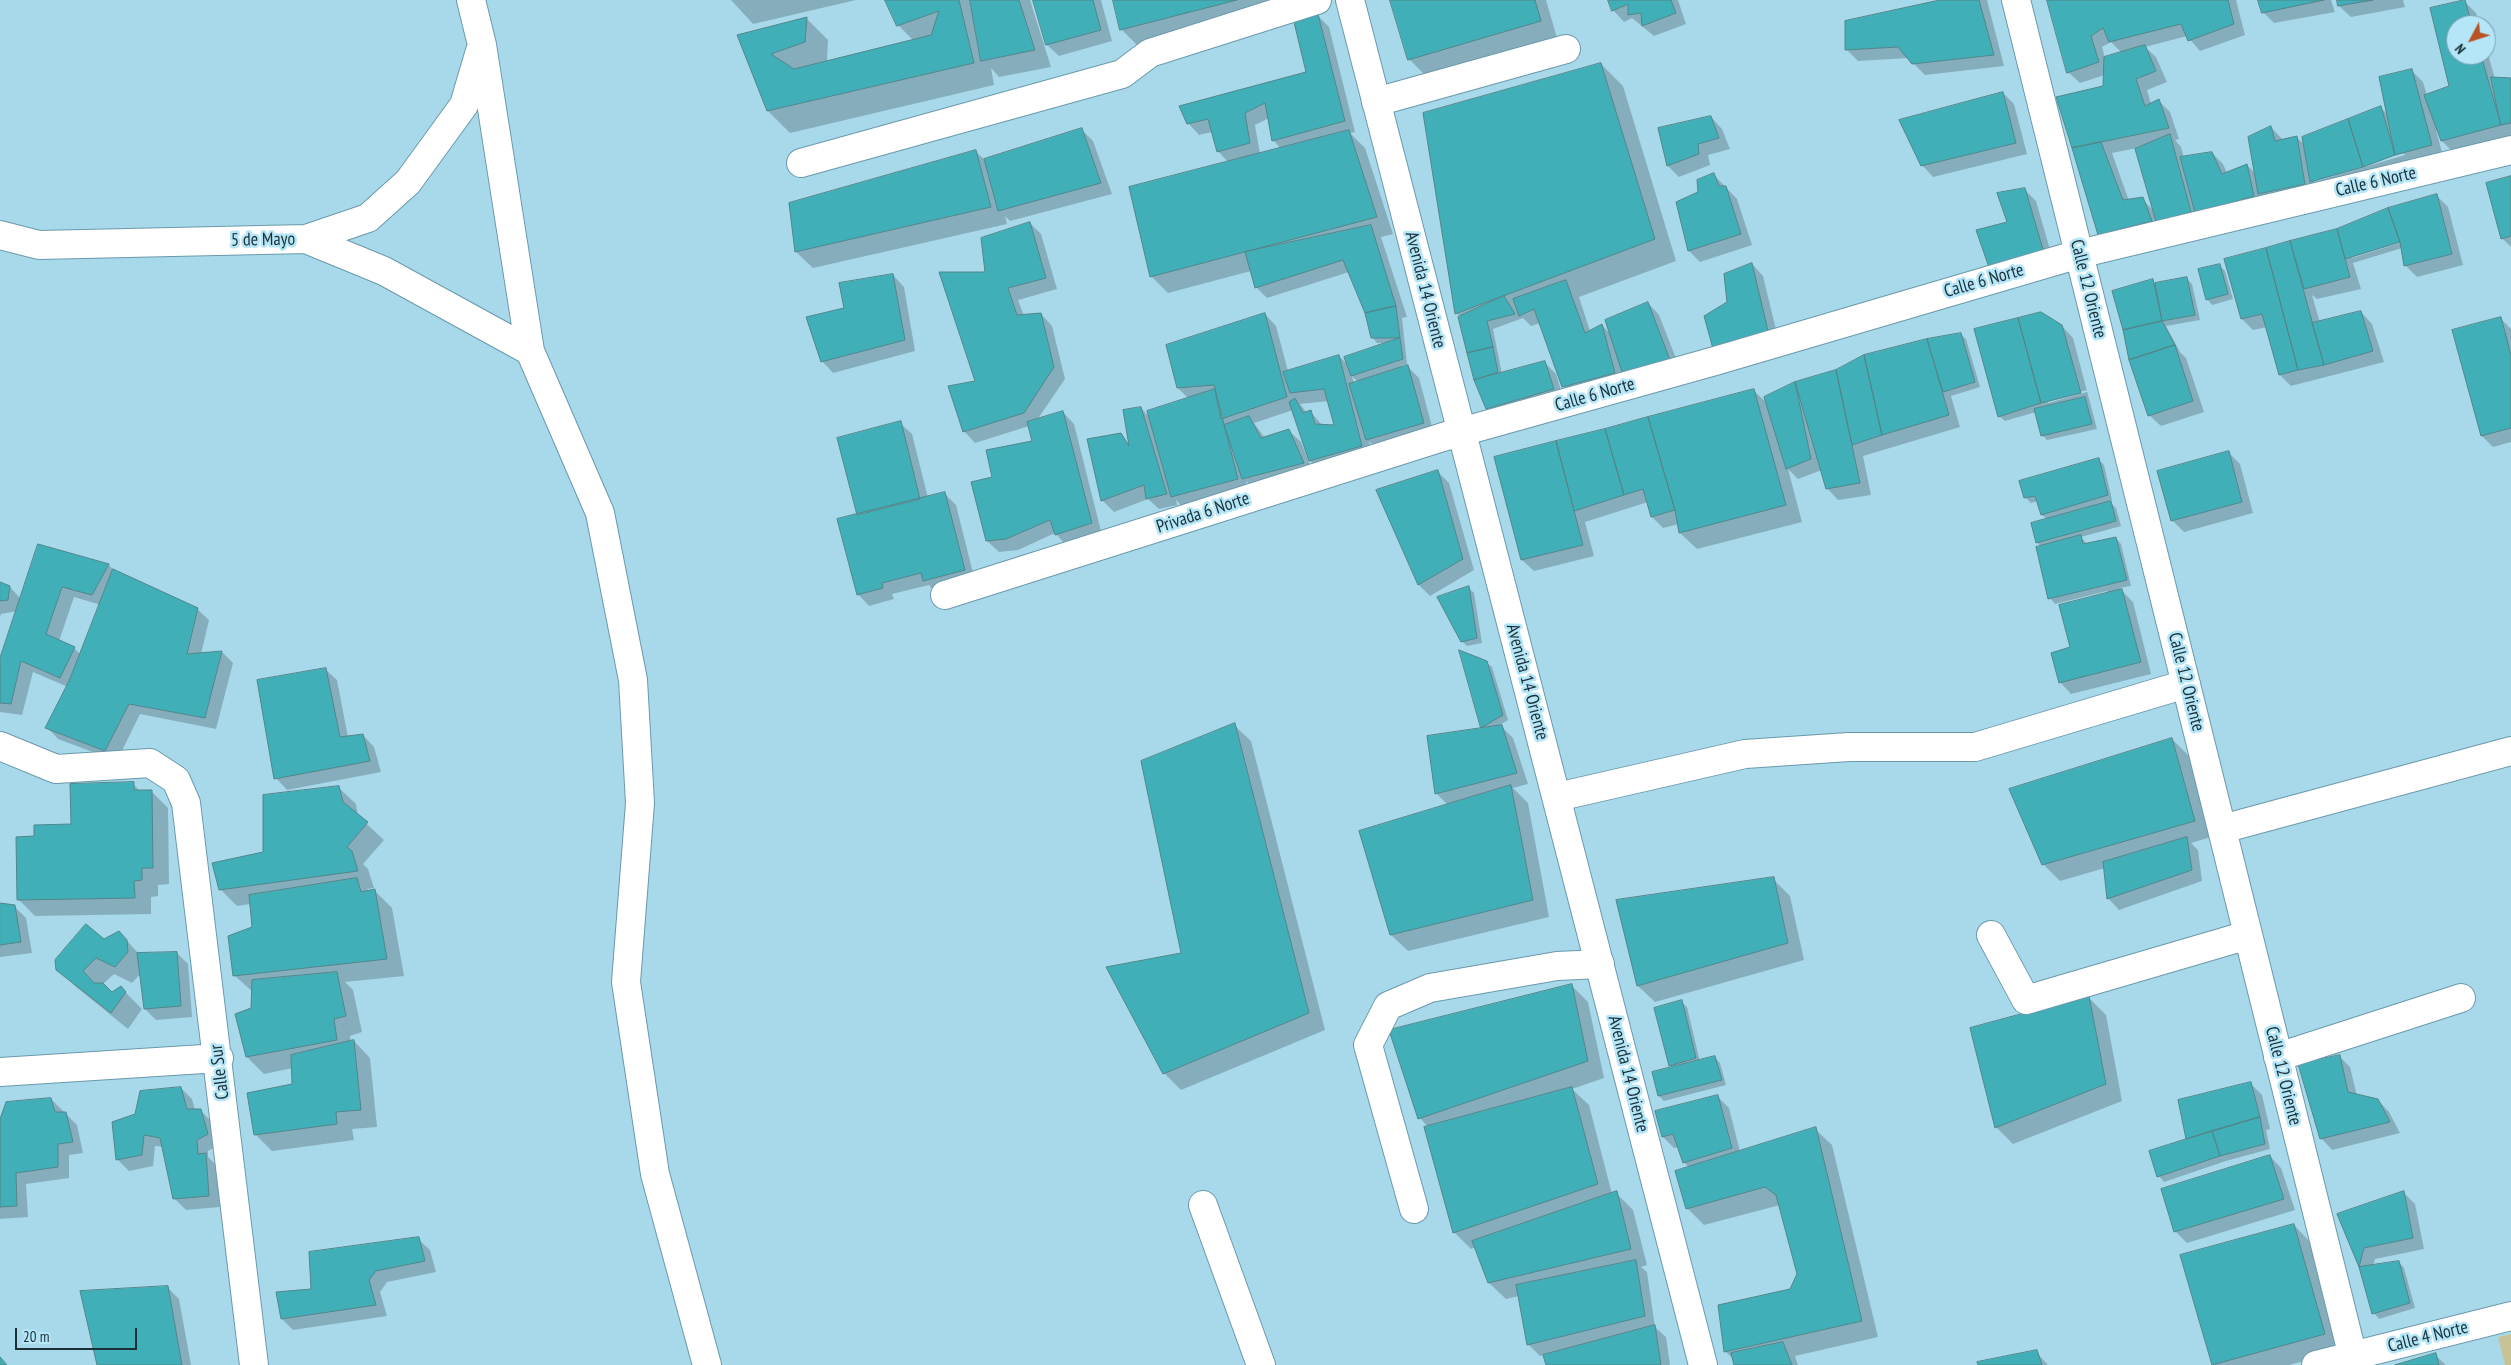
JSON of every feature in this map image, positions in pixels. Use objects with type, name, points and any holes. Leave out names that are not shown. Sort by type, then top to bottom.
[{"type":"street","points":[[471,0],[482,45],[530,351],[600,513],[633,680],[640,803],[626,982],[655,1174],[707,1365]]},
{"type":"street","points":[[801,163],[1122,74],[1150,53],[1317,0]]},
{"type":"street","name":"Avenida 14 Oriente","points":[[1350,0],[1703,1365]]},
{"type":"street","name":"Calle 12 Oriente","points":[[2016,0],[2354,1360]]},
{"type":"street","points":[[306,239],[368,218],[408,182],[464,105],[482,45]]},
{"type":"street","points":[[1376,102],[1566,50]]},
{"type":"street","name":"Calle 6 Norte","points":[[1462,432],[2079,254],[2511,150]]},
{"type":"street","name":"5 de Mayo","points":[[0,236],[39,245],[306,239],[384,271],[530,351]]},
{"type":"street","name":"Privada 6 Norte","points":[[945,594],[1462,432]]},
{"type":"street","points":[[1557,797],[1745,754],[1849,747],[1975,747],[2186,684]]},
{"type":"street","name":"Calle Sur","points":[[0,746],[56,769],[150,763],[176,780],[186,803],[219,1058],[254,1365]]},
{"type":"street","points":[[2222,829],[2511,751]]},
{"type":"street","points":[[1991,935],[2026,1000],[2248,935]]},
{"type":"street","points":[[1414,1209],[1368,1046],[1388,1006],[1430,988],[1557,966],[1600,964]]},
{"type":"street","points":[[2278,1057],[2461,998]]},
{"type":"street","points":[[0,1072],[219,1058]]},
{"type":"street","points":[[1203,1205],[1261,1365]]},
{"type":"street","name":"Calle 4 Norte","points":[[2316,1365],[2354,1360],[2511,1316]]},
{"type":"shaded area","points":[[2511,1334],[2511,1365],[2505,1365],[2498,1337]]},
{"type":"building","points":[[885,0],[959,0],[974,63],[767,111],[737,35],[807,17],[805,42],[771,54],[794,69],[931,35],[939,11],[897,26]]},
{"type":"building","points":[[970,0],[1019,0],[1035,50],[981,61]]},
{"type":"building","points":[[1033,0],[1093,0],[1101,30],[1046,45]]},
{"type":"building","points":[[1113,0],[1237,0],[1120,30]]},
{"type":"building","points":[[1390,0],[1535,0],[1541,21],[1408,60]]},
{"type":"building","points":[[1608,0],[1671,0],[1676,13],[1642,26],[1641,13],[1628,15],[1628,4],[1612,11]]},
{"type":"building","points":[[1940,0],[1979,0],[1994,55],[1912,64],[1898,47],[1845,50],[1845,21]]},
{"type":"building","points":[[2047,0],[2228,0],[2234,24],[2188,41],[2181,24],[2109,42],[2103,28],[2091,36],[2099,62],[2067,73]]},
{"type":"building","points":[[2258,0],[2324,0],[2262,13]]},
{"type":"building","points":[[2337,0],[2373,0],[2338,6]]},
{"type":"building","points":[[2465,0],[2469,15],[2446,15],[2446,65],[2484,65],[2501,125],[2441,141],[2424,95],[2449,86],[2430,8]]},
{"type":"building","points":[[1318,14],[1345,121],[1272,141],[1265,103],[1245,113],[1250,143],[1217,152],[1208,119],[1187,124],[1179,106],[1306,72],[1293,18]]},
{"type":"building","points":[[2145,45],[2156,71],[2136,79],[2145,106],[2159,99],[2169,128],[2072,148],[2056,97],[2103,86],[2104,57]]},
{"type":"building","points":[[1601,63],[1655,239],[1455,314],[1423,113]]},
{"type":"building","points":[[2412,69],[2432,145],[2395,155],[2379,77]]},
{"type":"building","points":[[2491,77],[2511,78],[2511,123],[2501,125]]},
{"type":"building","points":[[2003,92],[2016,143],[1921,166],[1899,120]]},
{"type":"building","points":[[2381,106],[2395,155],[2363,167],[2348,119]]},
{"type":"building","points":[[1711,116],[1719,138],[1698,144],[1699,154],[1667,166],[1658,128]]},
{"type":"building","points":[[2348,119],[2363,167],[2310,182],[2302,137]]},
{"type":"building","points":[[2271,126],[2275,141],[2297,136],[2305,184],[2258,194],[2248,137]]},
{"type":"building","points":[[1082,128],[1101,183],[998,211],[984,159]]},
{"type":"building","points":[[1349,130],[1377,217],[1150,277],[1129,187]]},
{"type":"building","points":[[2170,134],[2192,215],[2157,225],[2135,149]]},
{"type":"building","points":[[2101,142],[2123,200],[2143,197],[2152,221],[2098,235],[2072,148]]},
{"type":"building","points":[[976,150],[991,207],[795,252],[789,203]]},
{"type":"building","points":[[2212,152],[2222,174],[2247,164],[2254,196],[2195,213],[2180,157]]},
{"type":"building","points":[[1714,173],[1719,186],[1726,186],[1741,234],[1688,251],[1676,202],[1698,192],[1697,180]]},
{"type":"building","points":[[2511,176],[2511,236],[2501,239],[2486,183]]},
{"type":"building","points":[[2025,188],[2047,263],[1993,279],[1976,230],[2007,222],[1997,193]]},
{"type":"building","points":[[2437,194],[2452,254],[2404,266],[2400,242],[2388,208]]},
{"type":"building","points":[[2388,208],[2400,242],[2345,259],[2337,229]]},
{"type":"building","points":[[1030,222],[1046,278],[1008,288],[1017,315],[1041,313],[1054,367],[1024,413],[963,432],[948,386],[975,381],[939,272],[985,272],[981,238]]},
{"type":"building","points":[[1371,225],[1396,306],[1365,313],[1343,260],[1255,288],[1245,252]]},
{"type":"building","points":[[2337,229],[2350,277],[2304,289],[2290,241]]},
{"type":"building","points":[[2290,241],[2324,365],[2298,370],[2266,248]]},
{"type":"building","points":[[2266,248],[2298,370],[2279,375],[2262,314],[2241,319],[2224,259]]},
{"type":"building","points":[[1752,263],[1769,335],[1715,356],[1704,316],[1727,302],[1724,274]]},
{"type":"building","points":[[2220,264],[2228,294],[2206,300],[2198,269]]},
{"type":"building","points":[[893,274],[905,340],[821,362],[806,317],[844,308],[839,283]]},
{"type":"building","points":[[2187,277],[2195,315],[2162,321],[2155,283]]},
{"type":"building","points":[[2153,279],[2162,321],[2123,330],[2112,291]]},
{"type":"building","points":[[1566,280],[1585,333],[1602,324],[1615,373],[1562,387],[1534,309],[1519,316],[1513,299]]},
{"type":"building","points":[[1504,296],[1515,314],[1487,321],[1493,347],[1467,353],[1458,317]]},
{"type":"building","points":[[1648,302],[1670,360],[1623,375],[1605,320]]},
{"type":"building","points":[[1396,306],[1400,338],[1371,338],[1365,313]]},
{"type":"building","points":[[2361,311],[2373,351],[2324,365],[2312,323]]},
{"type":"building","points":[[2041,312],[2062,325],[2081,393],[2041,403],[2018,318]]},
{"type":"building","points":[[1265,313],[1287,397],[1221,419],[1214,385],[1177,388],[1166,345]]},
{"type":"building","points":[[2501,317],[2511,355],[2511,428],[2481,436],[2452,330]]},
{"type":"building","points":[[2018,318],[2041,403],[1998,417],[1974,329]]},
{"type":"building","points":[[2162,321],[2175,345],[2129,360],[2123,330]]},
{"type":"building","points":[[1961,333],[1975,382],[1943,392],[1927,339]]},
{"type":"building","points":[[1400,338],[1403,359],[1351,376],[1344,357]]},
{"type":"building","points":[[1927,339],[1949,415],[1882,435],[1864,355]]},
{"type":"building","points":[[2175,345],[2193,401],[2148,416],[2129,360]]},
{"type":"building","points":[[1493,347],[1498,372],[1474,380],[1467,353]]},
{"type":"building","points":[[1339,355],[1362,446],[1309,461],[1289,402],[1295,398],[1303,413],[1311,410],[1315,424],[1334,425],[1324,389],[1290,393],[1283,372]]},
{"type":"building","points":[[1864,355],[1882,435],[1852,445],[1836,370]]},
{"type":"building","points":[[1545,361],[1554,389],[1486,409],[1474,380]]},
{"type":"building","points":[[1408,365],[1424,423],[1366,440],[1349,384]]},
{"type":"building","points":[[1836,370],[1860,483],[1826,489],[1795,382]]},
{"type":"building","points":[[1795,382],[1811,459],[1786,469],[1764,397]]},
{"type":"building","points":[[1215,389],[1238,479],[1171,497],[1147,411]]},
{"type":"building","points":[[1754,389],[1786,505],[1679,533],[1675,510],[1648,417]]},
{"type":"building","points":[[2085,397],[2092,424],[2041,436],[2034,409]]},
{"type":"building","points":[[1141,407],[1167,494],[1146,499],[1144,485],[1101,501],[1087,439],[1121,433],[1129,446],[1123,410]]},
{"type":"building","points":[[1063,411],[1092,523],[1055,535],[1050,520],[1006,539],[986,541],[971,482],[992,477],[986,450],[1032,441],[1027,422]]},
{"type":"building","points":[[1249,416],[1261,438],[1289,429],[1304,463],[1242,479],[1224,425]]},
{"type":"building","points":[[1648,417],[1675,510],[1651,517],[1643,489],[1624,495],[1605,429]]},
{"type":"building","points":[[901,421],[920,499],[857,515],[837,438]]},
{"type":"building","points":[[1605,429],[1624,495],[1574,511],[1556,441]]},
{"type":"building","points":[[1556,441],[1583,545],[1521,560],[1494,457]]},
{"type":"building","points":[[2229,451],[2242,502],[2171,521],[2157,471]]},
{"type":"building","points":[[2099,458],[2108,495],[2041,515],[2035,496],[2024,498],[2019,481]]},
{"type":"building","points":[[1438,470],[1463,559],[1418,585],[1376,490]]},
{"type":"building","points":[[945,492],[965,570],[923,581],[921,573],[882,583],[883,588],[857,595],[837,519]]},
{"type":"building","points":[[2111,501],[2116,521],[2036,543],[2031,523]]},
{"type":"building","points":[[2081,535],[2083,544],[2116,537],[2127,580],[2048,599],[2036,547]]},
{"type":"building","points":[[38,544],[109,564],[92,595],[62,587],[46,634],[75,647],[60,678],[21,661],[11,704],[0,703],[0,658]]},
{"type":"building","points":[[113,569],[198,608],[187,654],[222,651],[205,718],[129,704],[105,751],[45,728],[69,681]]},
{"type":"building","points":[[0,582],[10,586],[8,600],[0,601]]},
{"type":"building","points":[[1469,586],[1477,638],[1461,642],[1437,597]]},
{"type":"building","points":[[2122,589],[2141,662],[2059,683],[2051,653],[2070,647],[2059,605]]},
{"type":"building","points":[[1459,650],[1487,661],[1503,715],[1481,728]]},
{"type":"building","points":[[326,668],[340,737],[363,734],[370,761],[274,779],[257,680]]},
{"type":"building","points":[[1235,723],[1309,1013],[1163,1074],[1106,967],[1181,953],[1141,761]]},
{"type":"building","points":[[1502,725],[1517,773],[1435,794],[1427,736]]},
{"type":"building","points":[[2172,738],[2195,821],[2042,865],[2009,789]]},
{"type":"building","points":[[134,782],[134,790],[152,790],[153,868],[142,868],[142,880],[134,881],[135,898],[17,900],[16,837],[34,836],[34,825],[71,824],[70,784]]},
{"type":"building","points":[[1511,785],[1533,900],[1390,935],[1359,831]]},
{"type":"building","points":[[339,786],[343,802],[368,822],[347,847],[352,851],[358,871],[219,890],[212,863],[263,852],[263,795]]},
{"type":"building","points":[[2187,837],[2192,870],[2107,899],[2103,862]]},
{"type":"building","points":[[1774,877],[1788,943],[1637,986],[1616,900]]},
{"type":"building","points":[[357,878],[361,892],[375,889],[387,959],[233,976],[228,936],[252,927],[249,895]]},
{"type":"building","points":[[0,903],[15,905],[21,942],[0,945]]},
{"type":"building","points":[[86,924],[104,939],[119,931],[127,940],[128,952],[115,967],[96,958],[83,971],[94,983],[103,983],[112,992],[121,986],[126,992],[111,1013],[56,970],[55,960]]},
{"type":"building","points":[[177,952],[181,1006],[144,1009],[137,953]]},
{"type":"building","points":[[337,972],[346,1016],[334,1019],[337,1040],[246,1057],[235,1014],[251,1008],[252,980]]},
{"type":"building","points":[[1572,984],[1588,1061],[1418,1119],[1389,1030]]},
{"type":"building","points":[[2089,996],[2106,1084],[1995,1128],[1970,1028]]},
{"type":"building","points":[[1682,1000],[1696,1058],[1669,1066],[1654,1008]]},
{"type":"building","points":[[354,1040],[361,1110],[336,1112],[337,1124],[254,1135],[247,1093],[292,1084],[291,1055]]},
{"type":"building","points":[[2340,1055],[2348,1092],[2378,1099],[2390,1122],[2320,1139],[2298,1064]]},
{"type":"building","points":[[1715,1056],[1722,1080],[1658,1096],[1652,1072]]},
{"type":"building","points":[[2251,1082],[2260,1117],[2186,1139],[2178,1100]]},
{"type":"building","points":[[181,1087],[187,1109],[201,1109],[208,1134],[197,1140],[198,1154],[206,1153],[209,1196],[173,1199],[160,1138],[144,1135],[142,1155],[116,1160],[112,1122],[135,1114],[140,1091]]},
{"type":"building","points":[[1572,1087],[1598,1184],[1453,1233],[1424,1127]]},
{"type":"building","points":[[1718,1095],[1732,1148],[1683,1163],[1673,1134],[1662,1137],[1655,1111]]},
{"type":"building","points":[[51,1098],[55,1112],[66,1112],[73,1142],[58,1144],[58,1167],[16,1173],[17,1206],[0,1207],[0,1119],[6,1102]]},
{"type":"building","points":[[2260,1117],[2265,1144],[2220,1156],[2212,1131]]},
{"type":"building","points":[[1816,1127],[1862,1321],[1724,1352],[1718,1305],[1790,1289],[1797,1274],[1776,1195],[1765,1187],[1686,1209],[1675,1171]]},
{"type":"building","points":[[2212,1131],[2220,1156],[2157,1177],[2149,1151]]},
{"type":"building","points":[[2270,1155],[2284,1199],[2174,1232],[2161,1189]]},
{"type":"building","points":[[1617,1191],[1631,1249],[1488,1283],[1472,1241]]},
{"type":"building","points":[[2404,1191],[2413,1238],[2364,1248],[2359,1267],[2337,1214]]},
{"type":"building","points":[[2294,1224],[2325,1334],[2212,1365],[2180,1255]]},
{"type":"building","points":[[419,1237],[425,1261],[376,1271],[369,1280],[376,1305],[281,1319],[276,1292],[311,1289],[309,1252]]},
{"type":"building","points":[[1636,1260],[1645,1316],[1527,1345],[1516,1285]]},
{"type":"building","points":[[2399,1261],[2410,1303],[2372,1314],[2359,1267]]},
{"type":"building","points":[[168,1286],[182,1365],[97,1365],[80,1291]]},
{"type":"building","points":[[1655,1325],[1661,1365],[1546,1365],[1543,1355]]},
{"type":"building","points":[[1783,1342],[1792,1365],[1734,1365],[1731,1353]]},
{"type":"building","points":[[2037,1350],[2042,1365],[1978,1365],[1977,1362]]},
{"type":"building","points":[[2436,1353],[2439,1365],[2395,1365]]},
{"type":"building","points":[[0,1357],[7,1365],[0,1365]]}]
